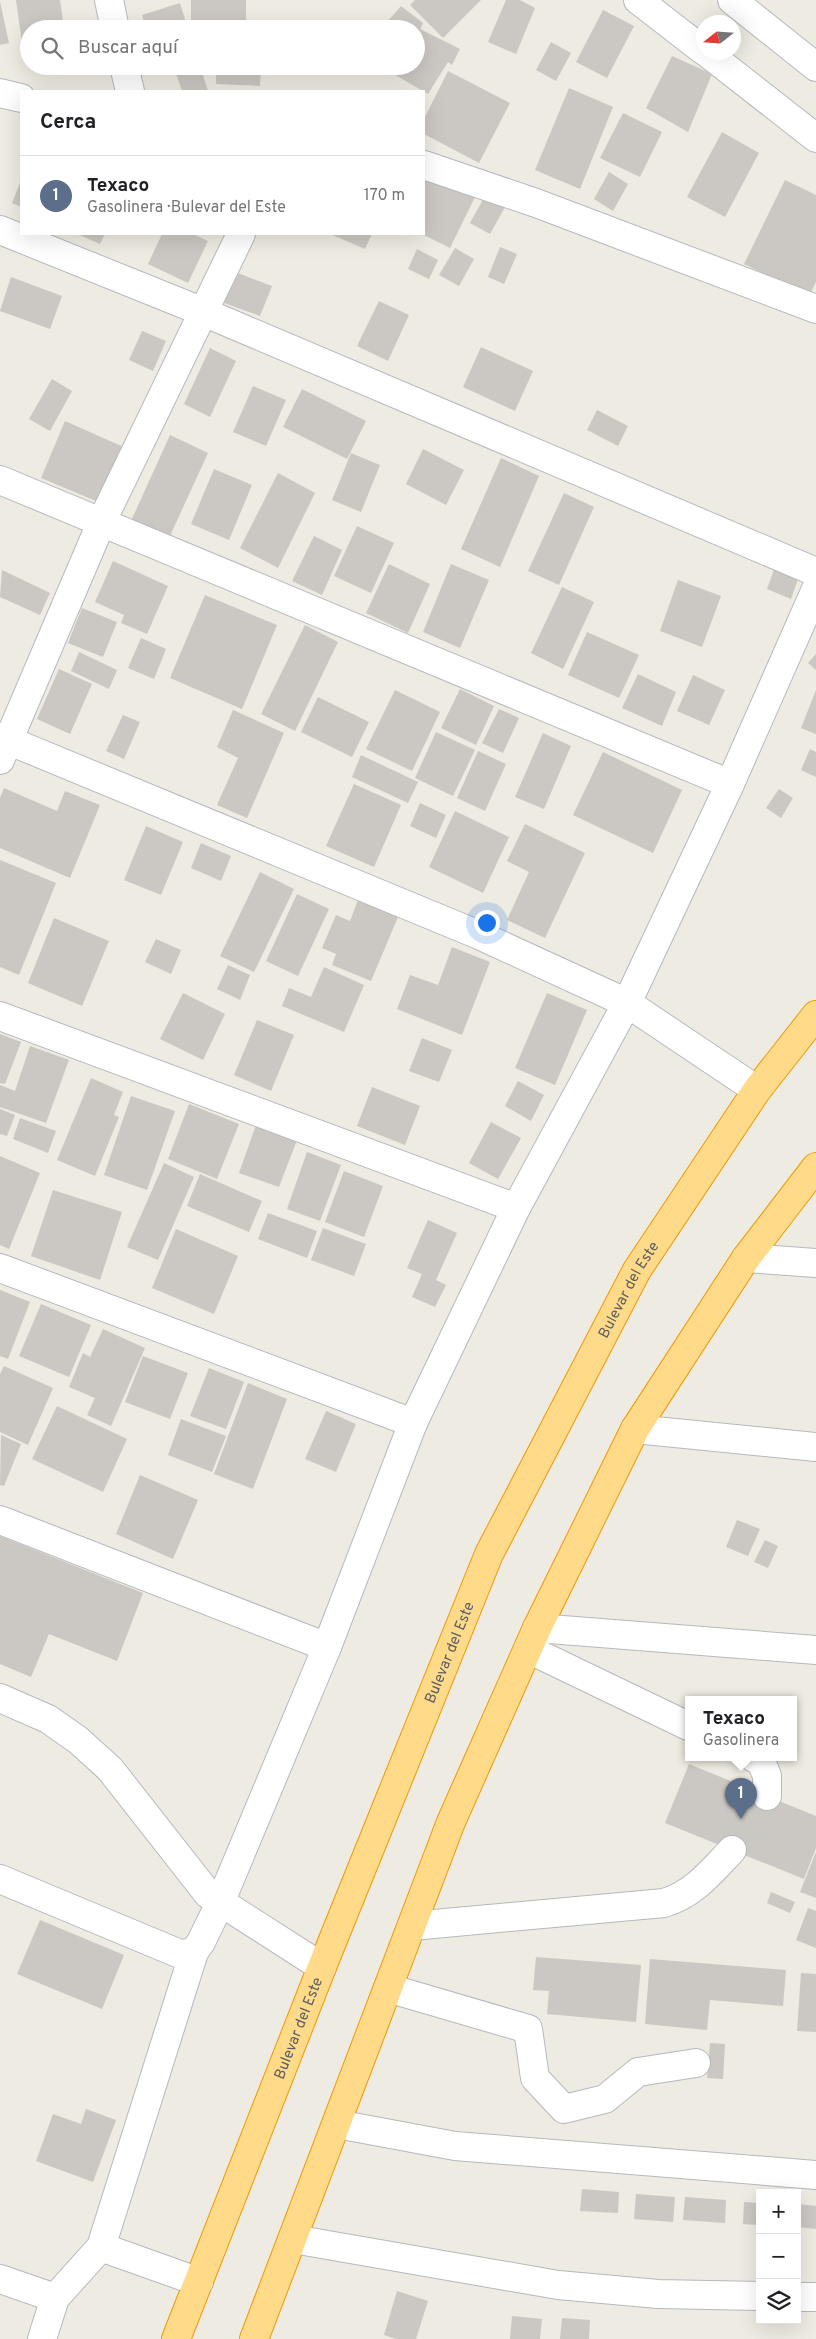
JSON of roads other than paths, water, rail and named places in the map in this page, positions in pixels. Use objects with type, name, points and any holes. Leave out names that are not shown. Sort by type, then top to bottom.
[{"type":"highway","name":"Bulevar del Este","points":[[176,2339],[322,1966],[439,1683],[489,1554],[636,1270],[758,1090],[816,1015]]},
{"type":"highway","points":[[254,2339],[452,1822],[532,1639],[635,1429],[746,1258],[816,1167]]},
{"type":"street","points":[[109,0],[113,20]]},
{"type":"street","points":[[638,0],[696,45]]},
{"type":"street","points":[[732,0],[816,66]]},
{"type":"street","points":[[715,60],[816,138]]},
{"type":"street","points":[[126,75],[130,90]]},
{"type":"street","points":[[0,93],[20,98]]},
{"type":"street","points":[[425,165],[536,203],[816,309]]},
{"type":"street","points":[[0,230],[201,311],[816,572]]},
{"type":"street","points":[[240,235],[201,311],[102,521],[3,746],[479,935],[627,1004],[758,1090]]},
{"type":"street","points":[[0,480],[730,784]]},
{"type":"street","points":[[42,2339],[55,2298],[102,2247],[194,1952],[220,1903],[326,1648],[412,1423],[516,1208],[627,1004],[730,784],[816,589]]},
{"type":"street","points":[[0,1016],[516,1208]]},
{"type":"street","points":[[746,1258],[816,1263]]},
{"type":"street","points":[[0,1268],[412,1423]]},
{"type":"street","points":[[635,1429],[816,1447]]},
{"type":"street","points":[[0,1520],[326,1648]]},
{"type":"street","points":[[532,1639],[816,1650]]},
{"type":"street","points":[[532,1639],[685,1724]]},
{"type":"street","points":[[0,1698],[48,1719],[78,1740],[110,1769],[208,1894],[322,1966]]},
{"type":"street","points":[[761,1761],[766,1776],[766,1796]]},
{"type":"street","points":[[412,1926],[664,1903],[681,1898],[697,1887],[732,1850]]},
{"type":"street","points":[[0,1879],[180,1954],[194,1952]]},
{"type":"street","points":[[388,1988],[528,2029],[535,2078],[564,2109],[604,2099],[638,2072],[696,2063]]},
{"type":"street","points":[[336,2124],[455,2146],[816,2174]]},
{"type":"street","points":[[293,2239],[558,2285],[658,2294],[756,2296]]},
{"type":"street","points":[[102,2247],[199,2282]]},
{"type":"street","points":[[0,2279],[55,2298]]},
{"type":"street","points":[[801,2297],[816,2297]]},
{"type":"tunnel","points":[[732,1850],[767,1796]]},
{"type":"place","name":"Texaco","points":[[741,1819]]}]
